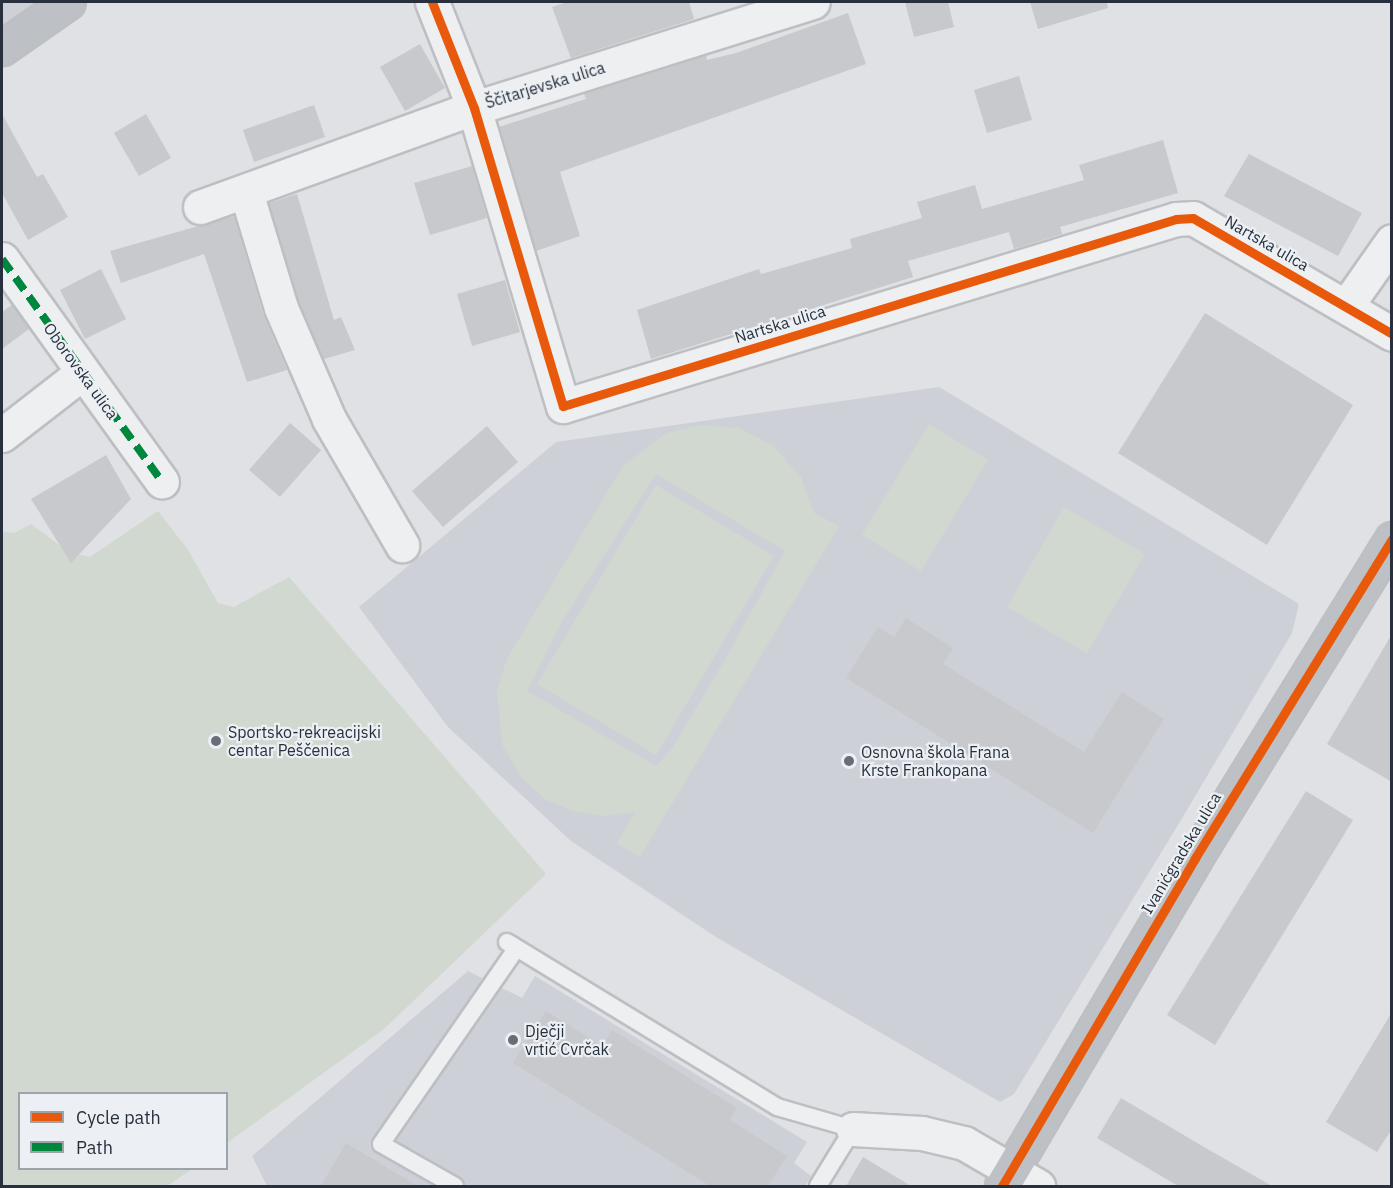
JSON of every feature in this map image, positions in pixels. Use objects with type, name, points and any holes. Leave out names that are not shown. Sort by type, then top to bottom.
[{"type":"street","points":[[2,48],[68,2]]},
{"type":"street","name":"Nartska ulica","points":[[432,2],[474,108],[563,406],[1176,219],[1193,218],[1392,333]]},
{"type":"street","name":"Ščitarjevska ulica","points":[[200,207],[474,108],[813,2]]},
{"type":"street","points":[[246,192],[281,308],[329,419],[402,545]]},
{"type":"street","points":[[1347,305],[1392,241]]},
{"type":"street","name":"Oborovska ulica","points":[[2,259],[162,482]]},
{"type":"street","points":[[2,435],[82,373]]},
{"type":"street","name":"Ivanićgradska ulica","points":[[1018,1181],[1191,865],[1392,538]]},
{"type":"street","points":[[853,1129],[922,1133],[964,1143],[1018,1181]]},
{"type":"lane","points":[[454,1186],[381,1144],[512,945],[777,1107],[853,1129],[818,1186]]},
{"type":"shaded area","points":[[2,2],[44,2],[2,31]]},
{"type":"shaded area","name":"Osnovna škola Frana Krste Frankopana","points":[[939,387],[1299,604],[1292,633],[1181,820],[1014,1094],[1000,1102],[716,937],[571,841],[448,727],[359,607],[556,442]]},
{"type":"shaded area","points":[[929,424],[988,460],[921,571],[862,535]]},
{"type":"shaded area","points":[[701,425],[739,428],[772,445],[801,477],[814,513],[839,526],[640,857],[617,843],[635,812],[604,816],[572,811],[545,799],[521,777],[502,744],[497,690],[507,659],[623,466],[666,433]],"holes":[[[656,474],[785,551],[726,658],[671,750],[656,766],[527,691],[561,623]]]},
{"type":"shaded area","points":[[656,485],[774,556],[656,755],[537,684]]},
{"type":"shaded area","points":[[1064,507],[1145,554],[1087,653],[1007,607]]},
{"type":"shaded area","name":"Sportsko-rekreacijski centar Peščenica","points":[[158,511],[188,550],[218,603],[234,607],[289,577],[546,874],[384,1029],[228,1142],[228,1092],[18,1092],[18,1170],[191,1170],[167,1186],[2,1186],[2,532],[14,533],[31,524],[70,553],[90,557]]},
{"type":"shaded area","name":"Dječji vrtić Cvrčak","points":[[468,971],[522,998],[535,976],[807,1142],[794,1163],[811,1176],[805,1186],[267,1186],[252,1156]]},
{"type":"building","points":[[567,2],[689,2],[694,19],[571,58],[552,7]]},
{"type":"building","points":[[905,2],[948,2],[954,27],[914,37]]},
{"type":"building","points":[[1030,2],[1107,2],[1108,8],[1038,29]]},
{"type":"building","points":[[848,13],[866,64],[560,172],[580,236],[536,251],[499,127],[586,99],[584,93],[706,55],[707,60],[736,53]]},
{"type":"building","points":[[420,44],[445,88],[405,111],[380,67]]},
{"type":"building","points":[[1019,76],[1032,120],[987,133],[974,90]]},
{"type":"building","points":[[314,105],[325,137],[254,162],[243,130]]},
{"type":"building","points":[[2,114],[37,177],[43,174],[68,217],[28,240],[2,193]]},
{"type":"building","points":[[146,114],[171,158],[139,176],[114,133]]},
{"type":"building","points":[[1163,140],[1178,193],[1060,227],[1062,234],[1014,249],[1009,232],[908,261],[913,277],[651,359],[637,310],[759,269],[761,274],[852,248],[850,239],[922,218],[917,202],[975,185],[982,209],[1084,180],[1079,165]]},
{"type":"building","points":[[1249,154],[1362,213],[1338,256],[1224,196]]},
{"type":"building","points":[[472,166],[487,218],[430,235],[414,183]]},
{"type":"building","points":[[297,194],[334,320],[341,317],[355,350],[324,359],[299,302],[269,203]]},
{"type":"building","points":[[234,216],[263,314],[287,370],[247,382],[204,254],[121,283],[110,251]]},
{"type":"building","points":[[101,269],[126,319],[85,339],[60,290]]},
{"type":"building","points":[[505,280],[520,332],[472,346],[457,294]]},
{"type":"building","points":[[12,305],[29,329],[2,349],[2,312]]},
{"type":"building","points":[[1205,313],[1353,405],[1267,545],[1118,453]]},
{"type":"building","points":[[290,423],[321,450],[280,497],[249,470]]},
{"type":"building","points":[[487,426],[518,462],[443,527],[412,491]]},
{"type":"building","points":[[106,455],[131,499],[71,563],[31,499]]},
{"type":"building","points":[[906,618],[953,648],[943,664],[1084,752],[1122,692],[1164,719],[1093,833],[846,678],[878,627],[894,637]]},
{"type":"building","points":[[1392,634],[1392,782],[1327,744]]},
{"type":"building","points":[[1306,791],[1353,820],[1215,1045],[1167,1015]]},
{"type":"building","points":[[546,1011],[602,1046],[612,1030],[737,1108],[730,1120],[787,1156],[768,1186],[710,1186],[513,1063]]},
{"type":"building","points":[[1392,1012],[1392,1129],[1377,1152],[1326,1122]]},
{"type":"building","points":[[1121,1098],[1272,1186],[1178,1186],[1097,1138]]},
{"type":"building","points":[[346,1143],[418,1186],[321,1186]]},
{"type":"building","points":[[863,1157],[911,1186],[846,1186]]},
{"type":"marked path","points":[[2,259],[162,482]]},
{"type":"cycle path","points":[[432,2],[474,108],[563,406],[1176,219],[1193,218],[1392,334]]},
{"type":"cycle path","points":[[1002,1186],[1195,858],[1392,539]]},
{"type":"place","name":"Sportsko-rekreacijski centar Peščenica","points":[[216,741]]},
{"type":"place","name":"Osnovna škola Frana Krste Frankopana","points":[[849,761]]},
{"type":"place","name":"Dječji vrtić Cvrčak","points":[[513,1040]]}]
